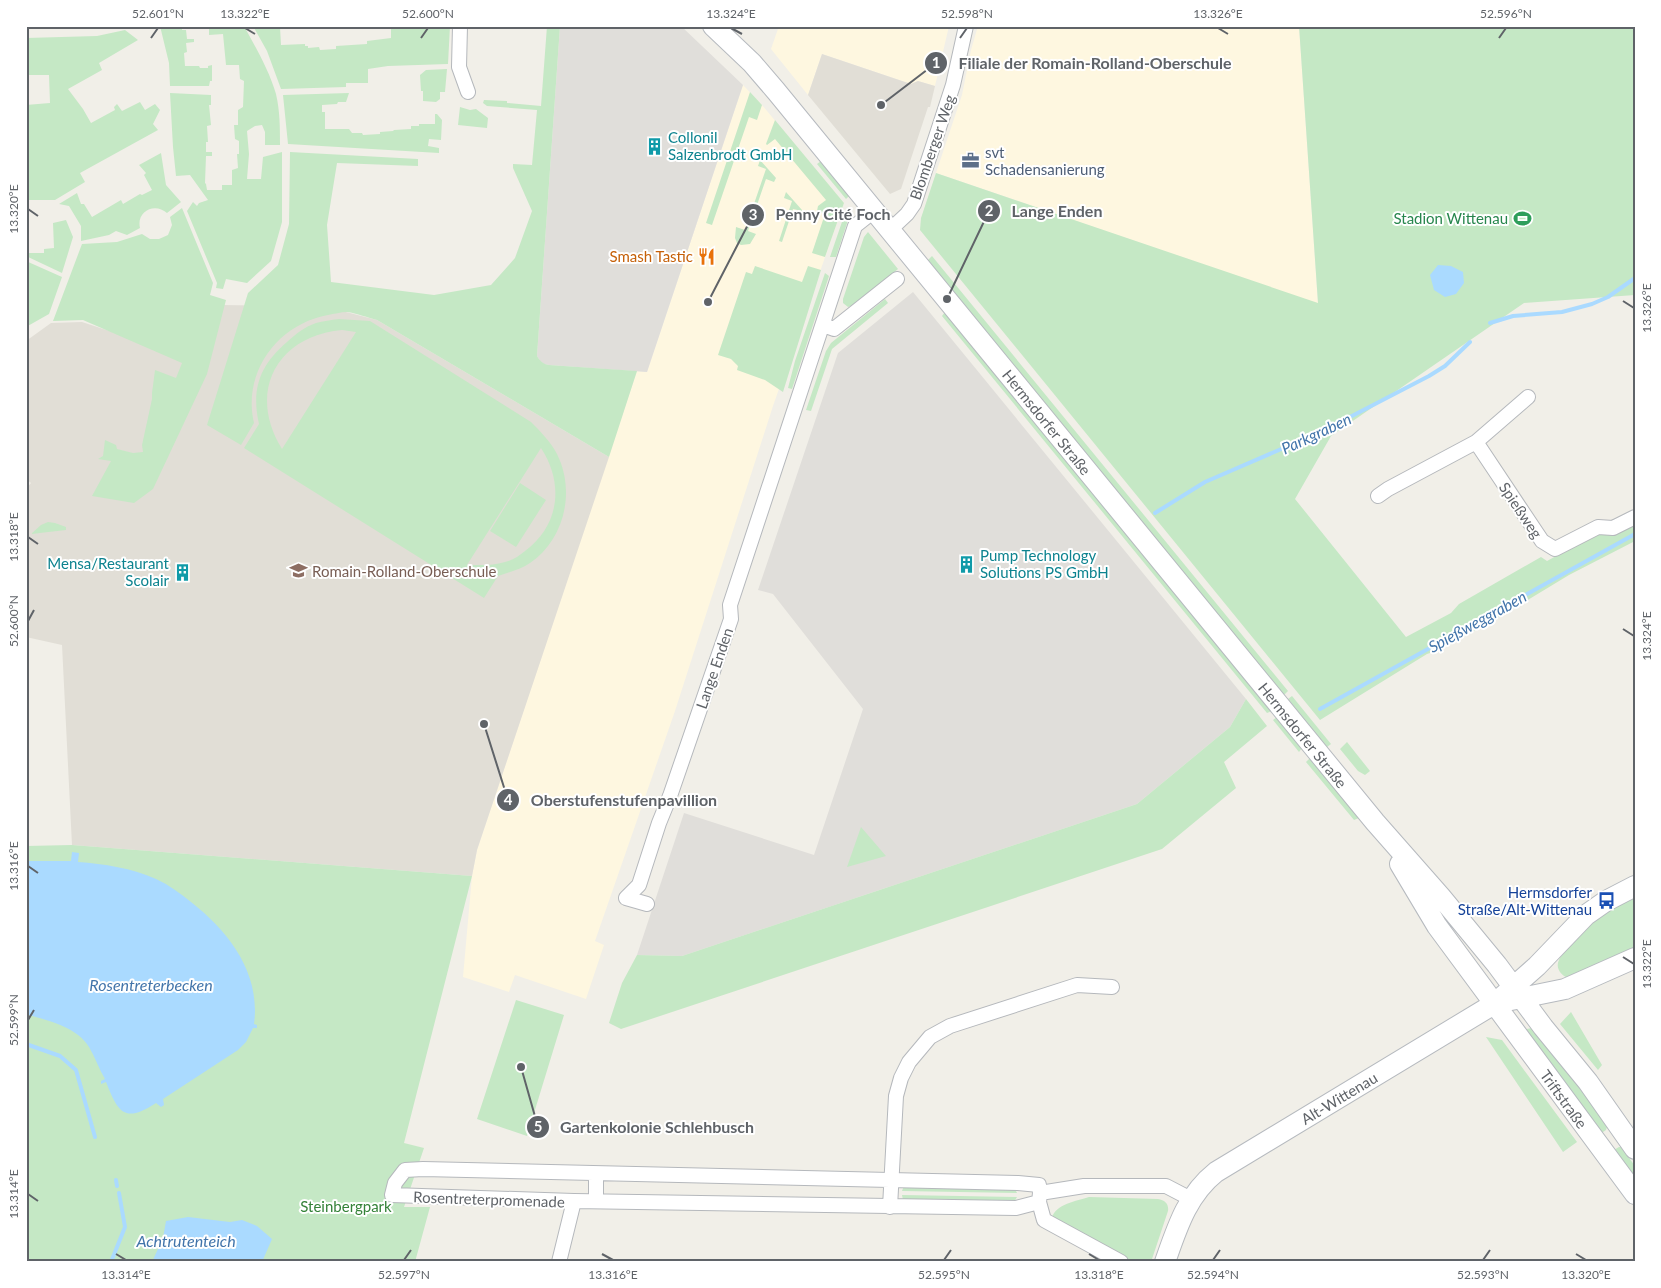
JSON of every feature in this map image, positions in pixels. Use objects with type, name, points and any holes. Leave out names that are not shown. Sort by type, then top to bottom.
[{"type":"main road","name":"Hermsdorfer Straße","points":[[713,26],[757,69],[1375,822],[1441,897],[1518,992]]},
{"type":"main road","name":"Hermsdorfer Straße","points":[[1375,822],[1437,926],[1494,1004]]},
{"type":"main road","points":[[1518,992],[1547,956],[1586,916],[1606,901],[1635,886]]},
{"type":"main road","points":[[1547,956],[1550,969],[1564,989]]},
{"type":"main road","name":"Alt-Wittenau","points":[[1165,1262],[1179,1220],[1203,1183],[1216,1172],[1494,1004],[1518,992],[1564,989],[1635,958]]},
{"type":"main road","name":"Triftstraße","points":[[1518,992],[1588,1082],[1635,1150]]},
{"type":"main road","name":"Triftstraße","points":[[1494,1004],[1635,1194]]},
{"type":"main road","points":[[1600,1148],[1623,1132]]},
{"type":"street","points":[[460,26],[458,67],[468,92]]},
{"type":"street","name":"Blomberger Weg","points":[[890,230],[914,204],[953,85],[966,26]]},
{"type":"street","name":"Lange Enden","points":[[647,904],[626,898],[639,884],[731,619],[730,605],[855,226],[874,211]]},
{"type":"street","points":[[822,325],[834,329],[897,279]]},
{"type":"street","points":[[1378,496],[1476,442],[1528,397]]},
{"type":"street","name":"Spießweg","points":[[1476,442],[1542,541],[1554,549],[1598,527],[1613,528],[1635,517]]},
{"type":"street","points":[[890,1207],[896,1096],[901,1078],[910,1062],[930,1038],[950,1026],[1077,985],[1112,987]]},
{"type":"street","name":"Rosentreterpromenade","points":[[1040,1197],[1039,1185],[1018,1183],[405,1170],[395,1182],[392,1195],[574,1201],[1016,1208],[1040,1197],[1084,1186],[1166,1186],[1191,1199]]},
{"type":"street","points":[[596,1174],[596,1201]]},
{"type":"street","points":[[1040,1197],[1044,1220],[1121,1262]]},
{"type":"street","points":[[559,1262],[574,1201]]},
{"type":"shaded area","name":"Collonil Salzenbrodt GmbH","points":[[560,26],[681,26],[743,85],[647,372],[549,365],[540,361],[537,356]]},
{"type":"shaded area","points":[[779,26],[949,26],[935,86],[918,81],[911,84],[822,54],[808,95],[771,49]]},
{"type":"shaded area","points":[[978,26],[1299,26],[1318,304],[936,173],[962,95]]},
{"type":"shaded area","points":[[822,54],[911,84],[918,81],[935,86],[930,107],[928,107],[901,189],[890,194],[808,95]]},
{"type":"shaded area","points":[[743,85],[844,203],[773,406],[675,711],[595,941],[604,945],[586,999],[515,975],[509,992],[463,977],[472,876],[477,850],[637,371],[647,372]]},
{"type":"shaded area","points":[[913,292],[1246,699],[1230,727],[1137,804],[682,956],[637,955],[684,813],[814,855],[863,709],[773,594],[758,590],[838,353]]},
{"type":"shaded area","name":"Romain-Rolland-Oberschule","points":[[221,305],[289,306],[346,312],[377,320],[609,457],[477,850],[472,876],[72,845],[62,645],[26,637],[26,489],[31,483],[26,479],[26,341],[51,323],[82,322],[143,342]]},
{"type":"green space","points":[[160,26],[182,26],[182,30],[186,30],[187,39],[194,39],[194,42],[186,43],[187,52],[184,53],[185,66],[208,68],[208,66],[212,65],[212,81],[210,81],[209,86],[170,86],[169,63]]},
{"type":"green space","points":[[208,26],[244,26],[266,68],[276,94],[279,113],[280,145],[265,145],[265,132],[262,125],[255,126],[247,131],[249,154],[247,179],[261,179],[263,157],[282,152],[282,222],[271,261],[247,283],[226,279],[223,289],[216,288],[217,283],[187,211],[193,202],[197,206],[199,203],[208,200],[190,175],[176,176],[173,147],[170,93],[211,95],[211,105],[209,105],[211,125],[207,126],[208,142],[206,142],[206,152],[212,152],[212,156],[206,156],[205,183],[207,190],[222,190],[222,185],[232,185],[232,170],[238,168],[237,154],[239,154],[239,141],[235,139],[234,125],[238,125],[238,110],[243,107],[244,81],[240,79],[239,65],[226,65],[223,34],[209,35]]},
{"type":"green space","points":[[253,26],[279,26],[281,45],[305,44],[308,48],[319,47],[320,50],[336,49],[336,46],[367,44],[367,41],[391,38],[393,26],[450,26],[448,64],[388,66],[368,69],[368,83],[346,83],[346,87],[281,89],[267,51]]},
{"type":"green space","points":[[547,26],[560,26],[537,356],[542,362],[549,365],[637,371],[609,457],[377,320],[347,312],[310,320],[294,328],[279,340],[268,353],[259,369],[253,386],[254,423],[241,445],[207,425],[248,293],[278,265],[289,224],[290,152],[418,159],[418,166],[337,163],[327,225],[331,282],[434,295],[491,285],[515,258],[532,211],[513,164],[532,165],[537,110],[487,106],[483,103],[484,100],[507,101],[507,103],[541,106]]},
{"type":"green space","points":[[1299,26],[1635,26],[1635,295],[1524,303],[1331,436],[1295,499],[1406,637],[1451,613],[1459,604],[1541,557],[1547,561],[1598,533],[1635,523],[1635,541],[1569,575],[1440,650],[1427,654],[1320,720],[920,230],[921,218],[936,173],[1318,303]]},
{"type":"green space","points":[[125,30],[138,40],[99,63],[102,70],[68,89],[91,123],[115,110],[114,107],[117,104],[122,111],[140,102],[145,110],[155,104],[160,110],[153,124],[158,130],[80,173],[85,182],[55,200],[26,200],[26,105],[50,103],[49,75],[26,75],[26,38],[97,36]]},
{"type":"green space","points":[[447,69],[445,92],[440,92],[440,99],[436,102],[423,101],[420,75],[426,70]]},
{"type":"green space","points":[[750,92],[762,105],[757,120],[749,117],[712,225],[706,223]]},
{"type":"green space","points":[[349,93],[346,102],[322,105],[322,112],[325,112],[325,129],[349,129],[352,133],[362,133],[363,135],[380,134],[380,132],[411,129],[411,126],[419,126],[419,124],[435,124],[435,114],[437,114],[442,120],[441,140],[429,139],[428,146],[439,148],[439,153],[288,144],[283,95]]},
{"type":"green space","points":[[460,107],[470,110],[476,109],[488,118],[487,128],[458,125]]},
{"type":"green space","points":[[775,120],[844,203],[825,257],[812,253],[825,214],[817,211],[818,206],[826,200],[775,139],[766,144]]},
{"type":"green space","points":[[161,153],[166,185],[181,202],[167,213],[157,208],[148,210],[141,217],[140,228],[127,235],[116,231],[109,235],[81,241],[81,226],[69,206],[59,204],[77,193],[81,204],[84,204],[92,217],[121,200],[123,204],[140,194],[142,195],[152,190],[144,175],[146,173],[139,165]]},
{"type":"green space","points":[[760,160],[776,178],[774,182],[766,179],[748,231],[756,234],[750,244],[741,245],[737,243],[735,238],[736,227],[745,230],[766,169],[758,166]]},
{"type":"green space","points":[[821,161],[849,196],[846,199],[817,164]]},
{"type":"green space","points":[[786,192],[802,211],[793,209],[782,242],[779,241],[792,201],[784,198]]},
{"type":"green space","points":[[182,208],[213,283],[210,295],[226,300],[207,374],[153,489],[134,503],[92,496],[111,461],[98,459],[103,456],[105,440],[116,445],[117,449],[133,453],[143,452],[142,445],[152,399],[155,370],[176,378],[182,363],[83,320],[53,321],[82,244],[117,242],[142,234],[150,239],[159,239],[168,235],[172,225],[170,217]]},
{"type":"green space","points":[[851,211],[836,257],[830,257],[844,216],[846,212]]},
{"type":"green space","points":[[66,220],[73,237],[62,273],[26,256],[26,253],[44,253],[44,249],[54,248],[53,223]]},
{"type":"green space","points":[[868,232],[898,269],[854,305],[848,307],[843,303],[843,299],[864,237]]},
{"type":"green space","points":[[932,256],[1288,691],[1284,695],[928,260]]},
{"type":"green space","points":[[26,261],[62,277],[49,314],[26,327]]},
{"type":"green space","points":[[755,266],[802,282],[808,266],[821,270],[783,392],[765,380],[737,370],[738,366],[731,359],[718,355],[746,272],[752,274]]},
{"type":"green space","points":[[825,273],[829,276],[792,389],[788,388],[795,361]]},
{"type":"green space","points":[[885,299],[888,303],[832,349],[811,411],[806,410],[826,351],[831,343]]},
{"type":"green space","points":[[945,312],[1272,711],[1267,713],[942,316]]},
{"type":"green space","points":[[339,319],[370,321],[531,422],[549,441],[557,454],[566,484],[566,499],[563,514],[551,542],[530,563],[498,576],[484,598],[244,448],[259,424],[256,400],[257,389],[264,369],[270,360],[287,342],[304,329],[316,323]],"holes":[[[342,330],[356,332],[282,449],[272,428],[267,408],[268,388],[274,371],[285,356],[300,343],[319,335]],[[541,448],[553,475],[555,489],[555,503],[546,529],[537,541],[513,559],[496,564],[467,565]]]},
{"type":"green space","points":[[520,483],[546,500],[516,547],[490,531]]},
{"type":"green space","points":[[48,522],[66,527],[66,530],[31,534],[41,525]]},
{"type":"green space","points":[[1292,696],[1331,744],[1327,747],[1288,699]]},
{"type":"green space","points":[[1246,699],[1267,726],[1224,762],[1236,788],[1162,849],[621,1029],[609,1023],[622,983],[637,955],[682,956],[1137,804],[1230,727]]},
{"type":"green space","points":[[1277,717],[1302,748],[1299,752],[1273,720]]},
{"type":"green space","points":[[1347,742],[1370,771],[1365,775],[1358,771],[1340,749]]},
{"type":"green space","points":[[1310,758],[1359,818],[1354,820],[1306,762]]},
{"type":"green space","points":[[861,827],[886,856],[847,867]]},
{"type":"green space","name":"Steinbergpark","points":[[72,845],[472,876],[404,1143],[424,1148],[404,1207],[430,1207],[415,1262],[26,1262],[26,846]]},
{"type":"green space","points":[[1635,894],[1635,950],[1568,978],[1563,975],[1559,971],[1558,963],[1567,949],[1603,914]]},
{"type":"green space","points":[[516,1000],[564,1015],[527,1136],[477,1119]]},
{"type":"green space","points":[[1571,1012],[1602,1065],[1598,1070],[1560,1024]]},
{"type":"green space","points":[[1532,1028],[1578,1084],[1607,1127],[1606,1130],[1600,1134],[1521,1030]]},
{"type":"green space","points":[[1486,1037],[1502,1040],[1577,1142],[1563,1152]]},
{"type":"green space","points":[[1621,1147],[1635,1166],[1635,1184],[1612,1151]]},
{"type":"green space","points":[[904,1186],[1015,1189],[1017,1193],[902,1191]]},
{"type":"green space","points":[[902,1195],[1017,1197],[1014,1202],[903,1200]]},
{"type":"green space","points":[[1089,1197],[1158,1199],[1166,1203],[1168,1211],[1152,1259],[1149,1262],[1130,1262],[1052,1218],[1057,1209],[1062,1206]]},
{"type":"water","points":[[1438,265],[1451,266],[1463,272],[1464,283],[1456,294],[1445,297],[1434,290],[1430,275]]},
{"type":"water","name":"Rosentreterbecken","points":[[72,852],[79,853],[78,862],[128,869],[156,879],[174,889],[218,927],[239,955],[247,971],[255,1005],[254,1024],[257,1025],[257,1028],[253,1028],[246,1042],[238,1050],[163,1099],[164,1105],[161,1107],[156,1103],[136,1113],[124,1112],[114,1101],[106,1082],[101,1084],[101,1081],[105,1079],[89,1047],[77,1034],[61,1025],[26,1014],[26,861],[71,861]]},
{"type":"water","name":"Achtrutenteich","points":[[188,1217],[230,1222],[242,1220],[257,1226],[272,1239],[262,1262],[152,1262],[163,1238],[166,1221]]},
{"type":"waterway","name":"Parkgraben","points":[[1490,323],[1513,316],[1562,312],[1592,304],[1608,297],[1635,278]]},
{"type":"waterway","name":"Parkgraben","points":[[1155,513],[1205,482],[1323,431],[1429,376],[1445,366],[1470,342]]},
{"type":"waterway","name":"Spießweggraben","points":[[1320,709],[1635,534]]},
{"type":"waterway","points":[[26,1044],[60,1056],[76,1070],[95,1137]]},
{"type":"waterway","points":[[116,1180],[117,1186]]},
{"type":"waterway","points":[[111,1262],[125,1227],[119,1193]]},
{"type":"place","name":"Filiale der Romain-Rolland-Oberschule","points":[[881,105]]},
{"type":"place","name":"Collonil Salzenbrodt GmbH","points":[[654,146]]},
{"type":"place","name":"svt Schadensanierung","points":[[971,161]]},
{"type":"place","name":"Stadion Wittenau","points":[[1522,218]]},
{"type":"place","name":"Smash Tastic","points":[[707,256]]},
{"type":"place","name":"Lange Enden","points":[[947,299]]},
{"type":"place","name":"Penny Cité Foch","points":[[708,302]]},
{"type":"place","name":"Pump Technology Solutions PS GmbH","points":[[966,564]]},
{"type":"place","name":"Romain-Rolland-Oberschule","points":[[298,571]]},
{"type":"place","name":"Mensa/Restaurant Scolair","points":[[183,572]]},
{"type":"place","name":"Oberstufenstufenpavillion","points":[[484,724]]},
{"type":"place","name":"Hermsdorfer Straße/Alt-Wittenau","points":[[1606,901]]},
{"type":"place","name":"Gartenkolonie Schlehbusch","points":[[521,1067]]}]
